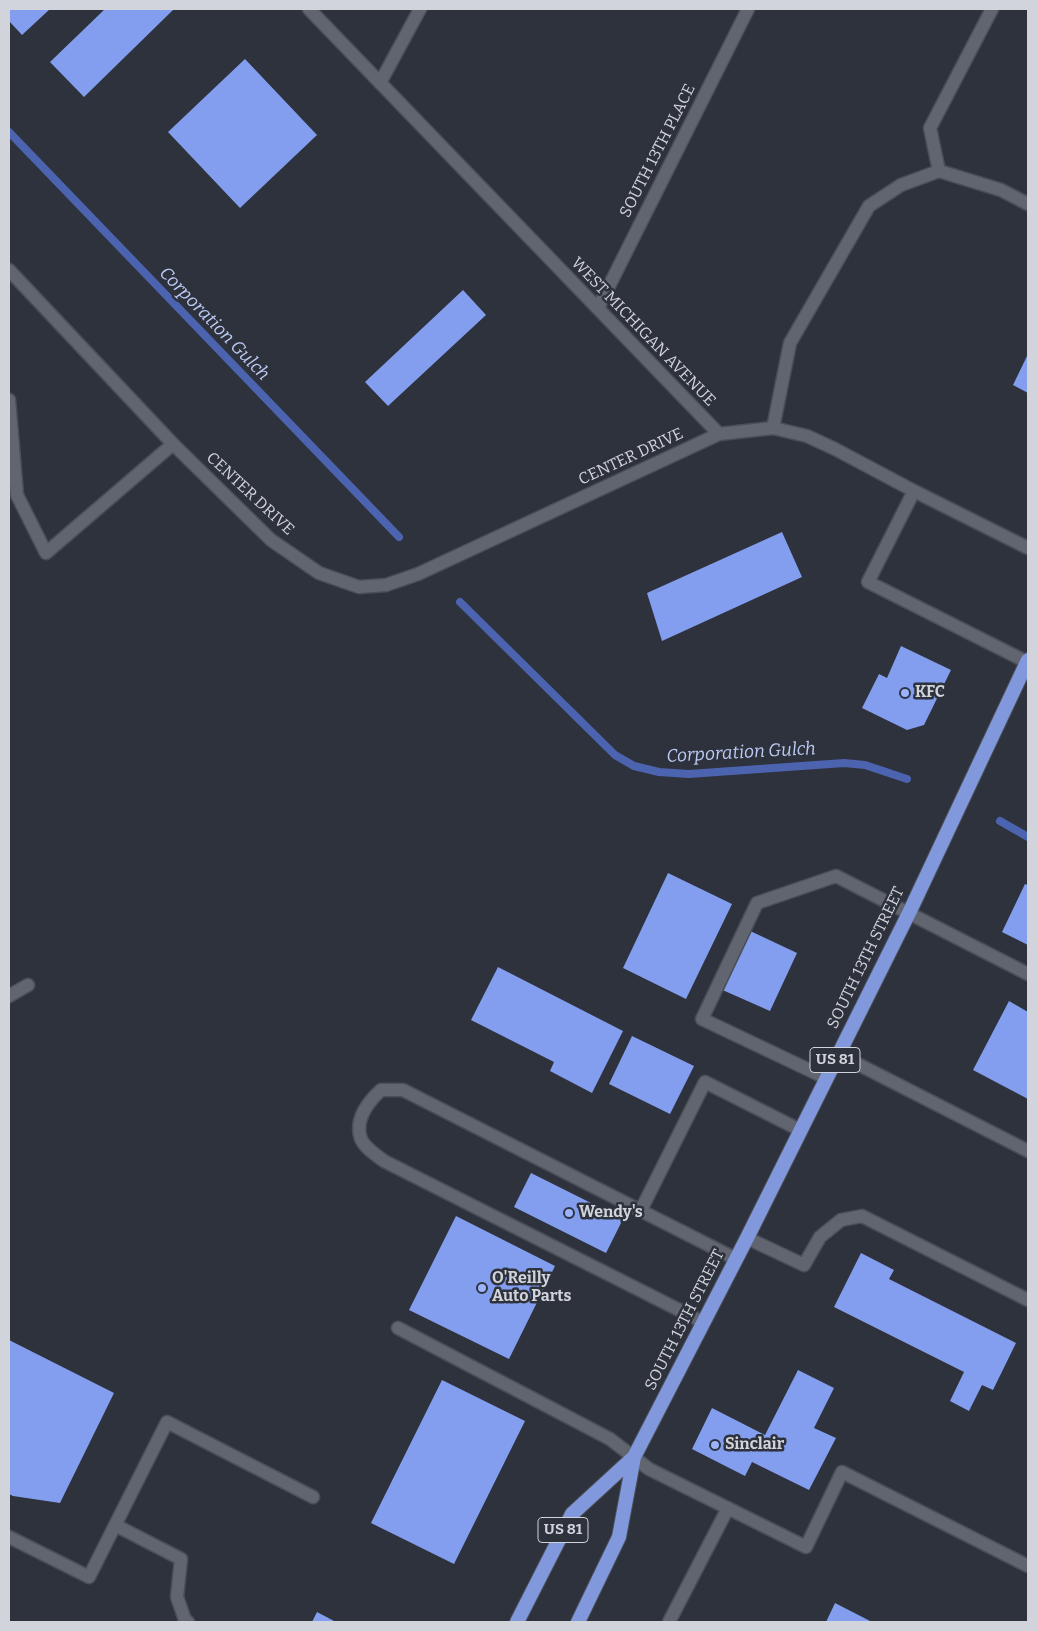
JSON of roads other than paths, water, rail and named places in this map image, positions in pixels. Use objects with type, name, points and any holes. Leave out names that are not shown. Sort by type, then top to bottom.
[{"type":"highway","name":"SOUTH 13TH STREET","points":[[578,1622],[620,1537],[634,1457],[747,1238],[909,914],[1028,661]]},
{"type":"highway","name":"SOUTH 13TH STREET","points":[[517,1622],[572,1514],[634,1457]]},
{"type":"street","name":"WEST MICHIGAN AVENUE","points":[[309,9],[719,434]]},
{"type":"street","points":[[380,83],[420,9]]},
{"type":"street","name":"SOUTH 13TH PLACE","points":[[598,308],[748,9]]},
{"type":"street","points":[[940,172],[930,128],[992,9]]},
{"type":"street","points":[[773,428],[790,343],[869,206],[901,185],[940,172],[1001,190],[1028,204]]},
{"type":"street","name":"CENTER DRIVE","points":[[9,270],[173,444],[271,540],[319,573],[359,587],[386,585],[418,574],[719,434]]},
{"type":"street","points":[[9,400],[17,495],[46,553],[173,444]]},
{"type":"street","points":[[719,434],[773,428],[807,436],[1028,548]]},
{"type":"street","points":[[914,491],[868,582],[1028,661]]},
{"type":"street","points":[[826,1078],[702,1018],[757,903],[836,876],[1028,974]]},
{"type":"street","points":[[9,996],[28,985]]},
{"type":"street","points":[[838,1054],[1028,1151]]},
{"type":"street","points":[[641,1210],[705,1082],[800,1130]]},
{"type":"street","points":[[703,1322],[384,1161],[369,1149],[361,1139],[360,1122],[363,1111],[371,1099],[381,1090],[403,1090],[736,1259]]},
{"type":"street","points":[[747,1238],[804,1265],[820,1238],[841,1220],[862,1216],[1028,1300]]},
{"type":"street","points":[[398,1328],[610,1439],[650,1469],[806,1547],[842,1472],[1028,1566]]},
{"type":"street","points":[[9,1537],[89,1577],[167,1422],[313,1497]]},
{"type":"street","points":[[669,1622],[728,1508]]},
{"type":"street","points":[[115,1526],[181,1559],[177,1597],[185,1620],[188,1622]]},
{"type":"waterway","name":"Corporation Gulch","points":[[9,132],[399,537]]},
{"type":"waterway","name":"Corporation Gulch","points":[[460,602],[615,755],[634,766],[659,772],[689,774],[844,763],[865,765],[907,779]]},
{"type":"waterway","name":"Corporation Gulch","points":[[1000,821],[1028,837]]},
{"type":"place","name":"KFC","points":[[905,693]]},
{"type":"place","name":"Wendy's","points":[[569,1213]]},
{"type":"place","name":"O'Reilly Auto Parts","points":[[482,1288]]},
{"type":"place","name":"Sinclair","points":[[715,1445]]}]
